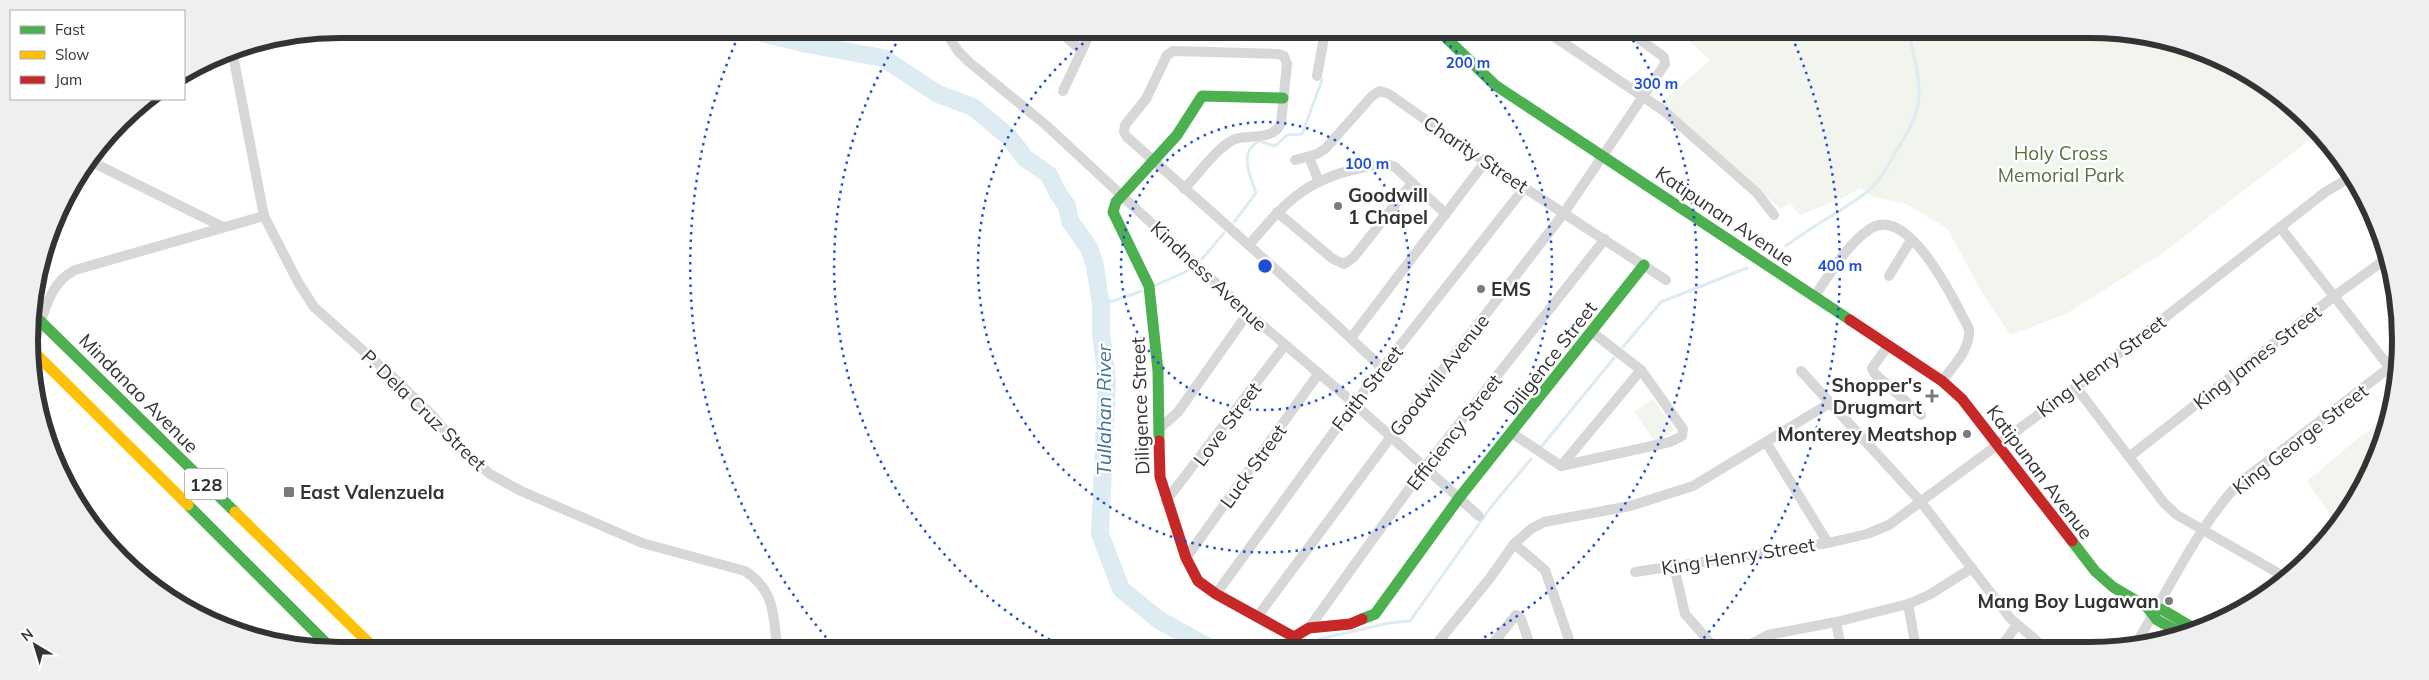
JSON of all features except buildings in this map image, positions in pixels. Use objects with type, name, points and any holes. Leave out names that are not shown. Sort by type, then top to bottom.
[{"type":"main road","name":"Katipunan Avenue","points":[[1446,38],[1495,85],[1942,381],[1962,399],[1998,444],[2087,563],[2113,587],[2152,610],[2187,626]]},
{"type":"main road","name":"Diligence Street","points":[[1283,98],[1207,94],[1202,96],[1182,130],[1115,204],[1114,214],[1149,286],[1158,371],[1160,477],[1166,501],[1186,558],[1198,580],[1216,594],[1287,635],[1294,637],[1309,628],[1350,624],[1375,614],[1459,498],[1644,265]]},
{"type":"main road","name":"Mindanao Avenue","points":[[38,319],[141,439],[325,642]]},
{"type":"main road","name":"Mindanao Avenue","points":[[38,355],[141,439],[367,642]]},
{"type":"main road","name":"Katipunan Avenue","points":[[2152,610],[2157,620],[2175,630]]},
{"type":"street","name":"Kindness Avenue","points":[[950,38],[958,51],[969,62],[1047,126],[1248,312],[1479,516]]},
{"type":"street","points":[[1067,38],[1082,50]]},
{"type":"street","points":[[1062,91],[1088,38]]},
{"type":"street","points":[[1317,76],[1320,45],[1323,38]]},
{"type":"street","points":[[1556,38],[1670,116],[1757,193],[1774,215]]},
{"type":"street","name":"Goodwill Avenue","points":[[1258,617],[1390,438],[1564,213],[1644,97],[1665,64],[1664,57],[1638,38]]},
{"type":"street","points":[[1184,189],[1231,141],[1276,132],[1280,123],[1287,61],[1281,54],[1176,50],[1167,55],[1151,90],[1125,125],[1124,132],[1184,189],[1382,368]]},
{"type":"street","name":"P. Dela Cruz Street","points":[[233,58],[264,216],[298,282],[314,306],[401,385],[471,459],[504,482],[642,543],[745,571],[758,579],[768,594],[776,642]]},
{"type":"street","name":"Charity Street","points":[[1295,160],[1309,157],[1325,149],[1372,96],[1380,91],[1389,94],[1486,162],[1666,280]]},
{"type":"street","points":[[1309,157],[1319,182]]},
{"type":"street","points":[[1351,338],[1486,162]]},
{"type":"street","points":[[95,163],[223,227]]},
{"type":"street","points":[[1248,245],[1277,212],[1298,192],[1346,171],[1388,164],[1395,167],[1446,214]]},
{"type":"street","name":"King Henry Street","points":[[1635,572],[1828,543],[1877,530],[1921,502],[2076,387],[2280,227],[2346,180]]},
{"type":"street","points":[[1277,212],[1333,259],[1344,264],[1354,258],[1412,183]]},
{"type":"street","name":"Faith Street","points":[[1216,594],[1354,404],[1525,187]]},
{"type":"street","points":[[38,333],[52,292],[65,275],[75,270],[264,216]]},
{"type":"street","points":[[1814,297],[1850,248],[1871,228],[1882,224],[1897,228],[1920,247],[1943,280],[1969,329],[1970,336],[1966,349],[1942,381]]},
{"type":"street","points":[[2280,227],[2333,296],[2391,364]]},
{"type":"street","name":"Efficiency Street","points":[[1309,628],[1424,468],[1605,239]]},
{"type":"street","points":[[1889,276],[1912,240]]},
{"type":"street","name":"King James Street","points":[[2129,457],[2333,296],[2381,262]]},
{"type":"street","points":[[1159,429],[1178,412],[1248,312]]},
{"type":"street","points":[[1512,433],[1561,466],[1670,442],[1682,436],[1683,429],[1641,370],[1592,332]]},
{"type":"street","name":"Love Street","points":[[1166,501],[1285,345]]},
{"type":"street","points":[[1888,346],[1872,368],[1874,373],[1921,415]]},
{"type":"street","name":"King George Street","points":[[2138,638],[2152,610],[2202,531],[2223,501],[2238,484],[2390,367]]},
{"type":"street","points":[[1561,466],[1641,370]]},
{"type":"street","points":[[1801,371],[1921,502],[2017,625],[2038,642]]},
{"type":"street","name":"Luck Street","points":[[1186,558],[1319,373]]},
{"type":"street","points":[[2076,387],[2164,503],[2177,515],[2280,574]]},
{"type":"street","points":[[1438,642],[1490,578],[1514,544],[1530,529],[1544,522],[1630,506],[1693,486],[1830,403]]},
{"type":"street","points":[[1766,442],[1828,543]]},
{"type":"street","points":[[1514,544],[1545,570],[1570,642]]},
{"type":"street","points":[[1674,566],[1685,614],[1710,642]]},
{"type":"street","points":[[1754,642],[1768,634],[1836,622],[1908,604],[1929,595],[1972,568]]},
{"type":"street","points":[[1908,604],[1915,642]]},
{"type":"street","points":[[1495,642],[1516,615],[1521,619],[1529,642]]},
{"type":"street","points":[[1836,622],[1840,642]]},
{"type":"street","points":[[2004,642],[2017,625]]},
{"type":"green space","name":"Holy Cross Memorial Park","points":[[1686,38],[2109,38],[2128,40],[2167,48],[2223,69],[2257,88],[2273,100],[2303,126],[2313,137],[2161,254],[2066,314],[2010,335],[1981,291],[1947,228],[1904,203],[1873,197],[1861,188],[1800,215],[1790,203],[1781,209],[1661,103],[1710,60]]},
{"type":"green space","points":[[1653,399],[1674,430],[1656,443],[1634,412]]},
{"type":"green space","points":[[2380,420],[2360,474],[2333,519],[2307,481]]},
{"type":"waterway","name":"Tullahan River","points":[[783,38],[883,58],[938,94],[973,107],[1009,137],[1025,158],[1049,175],[1067,206],[1070,221],[1089,248],[1095,266],[1101,305],[1101,333],[1107,380],[1100,534],[1121,589],[1159,620],[1199,642]]},
{"type":"waterway","points":[[1786,246],[1868,191],[1881,176],[1904,138],[1915,115],[1919,100],[1917,72],[1910,38]]},
{"type":"waterway","points":[[1234,222],[1256,193],[1247,165],[1249,152],[1259,141],[1275,146],[1287,135],[1302,134],[1322,80]]},
{"type":"waterway","points":[[1202,259],[1224,233]]},
{"type":"waterway","points":[[1154,286],[1194,268]]},
{"type":"waterway","points":[[1623,347],[1661,302],[1747,268]]},
{"type":"waterway","points":[[1101,305],[1142,291]]},
{"type":"waterway","points":[[1541,447],[1614,358]]},
{"type":"waterway","points":[[1318,642],[1319,639],[1389,623],[1410,621],[1491,507],[1531,459]]},
{"type":"traffic: fast","points":[[1446,38],[1495,85],[1850,320]]},
{"type":"traffic: fast","points":[[1159,441],[1158,371],[1149,286],[1113,212],[1116,202],[1177,135],[1202,96],[1283,98]]},
{"type":"traffic: fast","points":[[1362,619],[1375,614],[1459,498],[1644,265]]},
{"type":"traffic: fast","points":[[38,319],[235,512]]},
{"type":"traffic: fast","points":[[188,505],[325,642]]},
{"type":"traffic: fast","points":[[2072,541],[2095,571],[2113,587],[2147,607],[2157,620],[2175,630]]},
{"type":"traffic: fast","points":[[2147,607],[2163,610],[2188,625]]},
{"type":"traffic: slow","points":[[38,356],[188,505]]},
{"type":"traffic: slow","points":[[235,512],[368,642]]},
{"type":"traffic: jam","points":[[1850,320],[1942,381],[1962,399],[2072,541]]},
{"type":"traffic: jam","points":[[1159,441],[1160,477],[1186,558],[1198,581],[1216,594],[1294,637],[1309,628],[1350,624],[1362,619]]},
{"type":"place","name":"Goodwill 1 Chapel","points":[[1338,206]]},
{"type":"place","name":"EMS","points":[[1481,289]]},
{"type":"place","name":"Shopper's Drugmart","points":[[1932,396]]},
{"type":"place","name":"Monterey Meatshop","points":[[1967,434]]},
{"type":"place","name":"East Valenzuela","points":[[289,492]]},
{"type":"place","name":"Mang Boy Lugawan","points":[[2169,601]]}]
